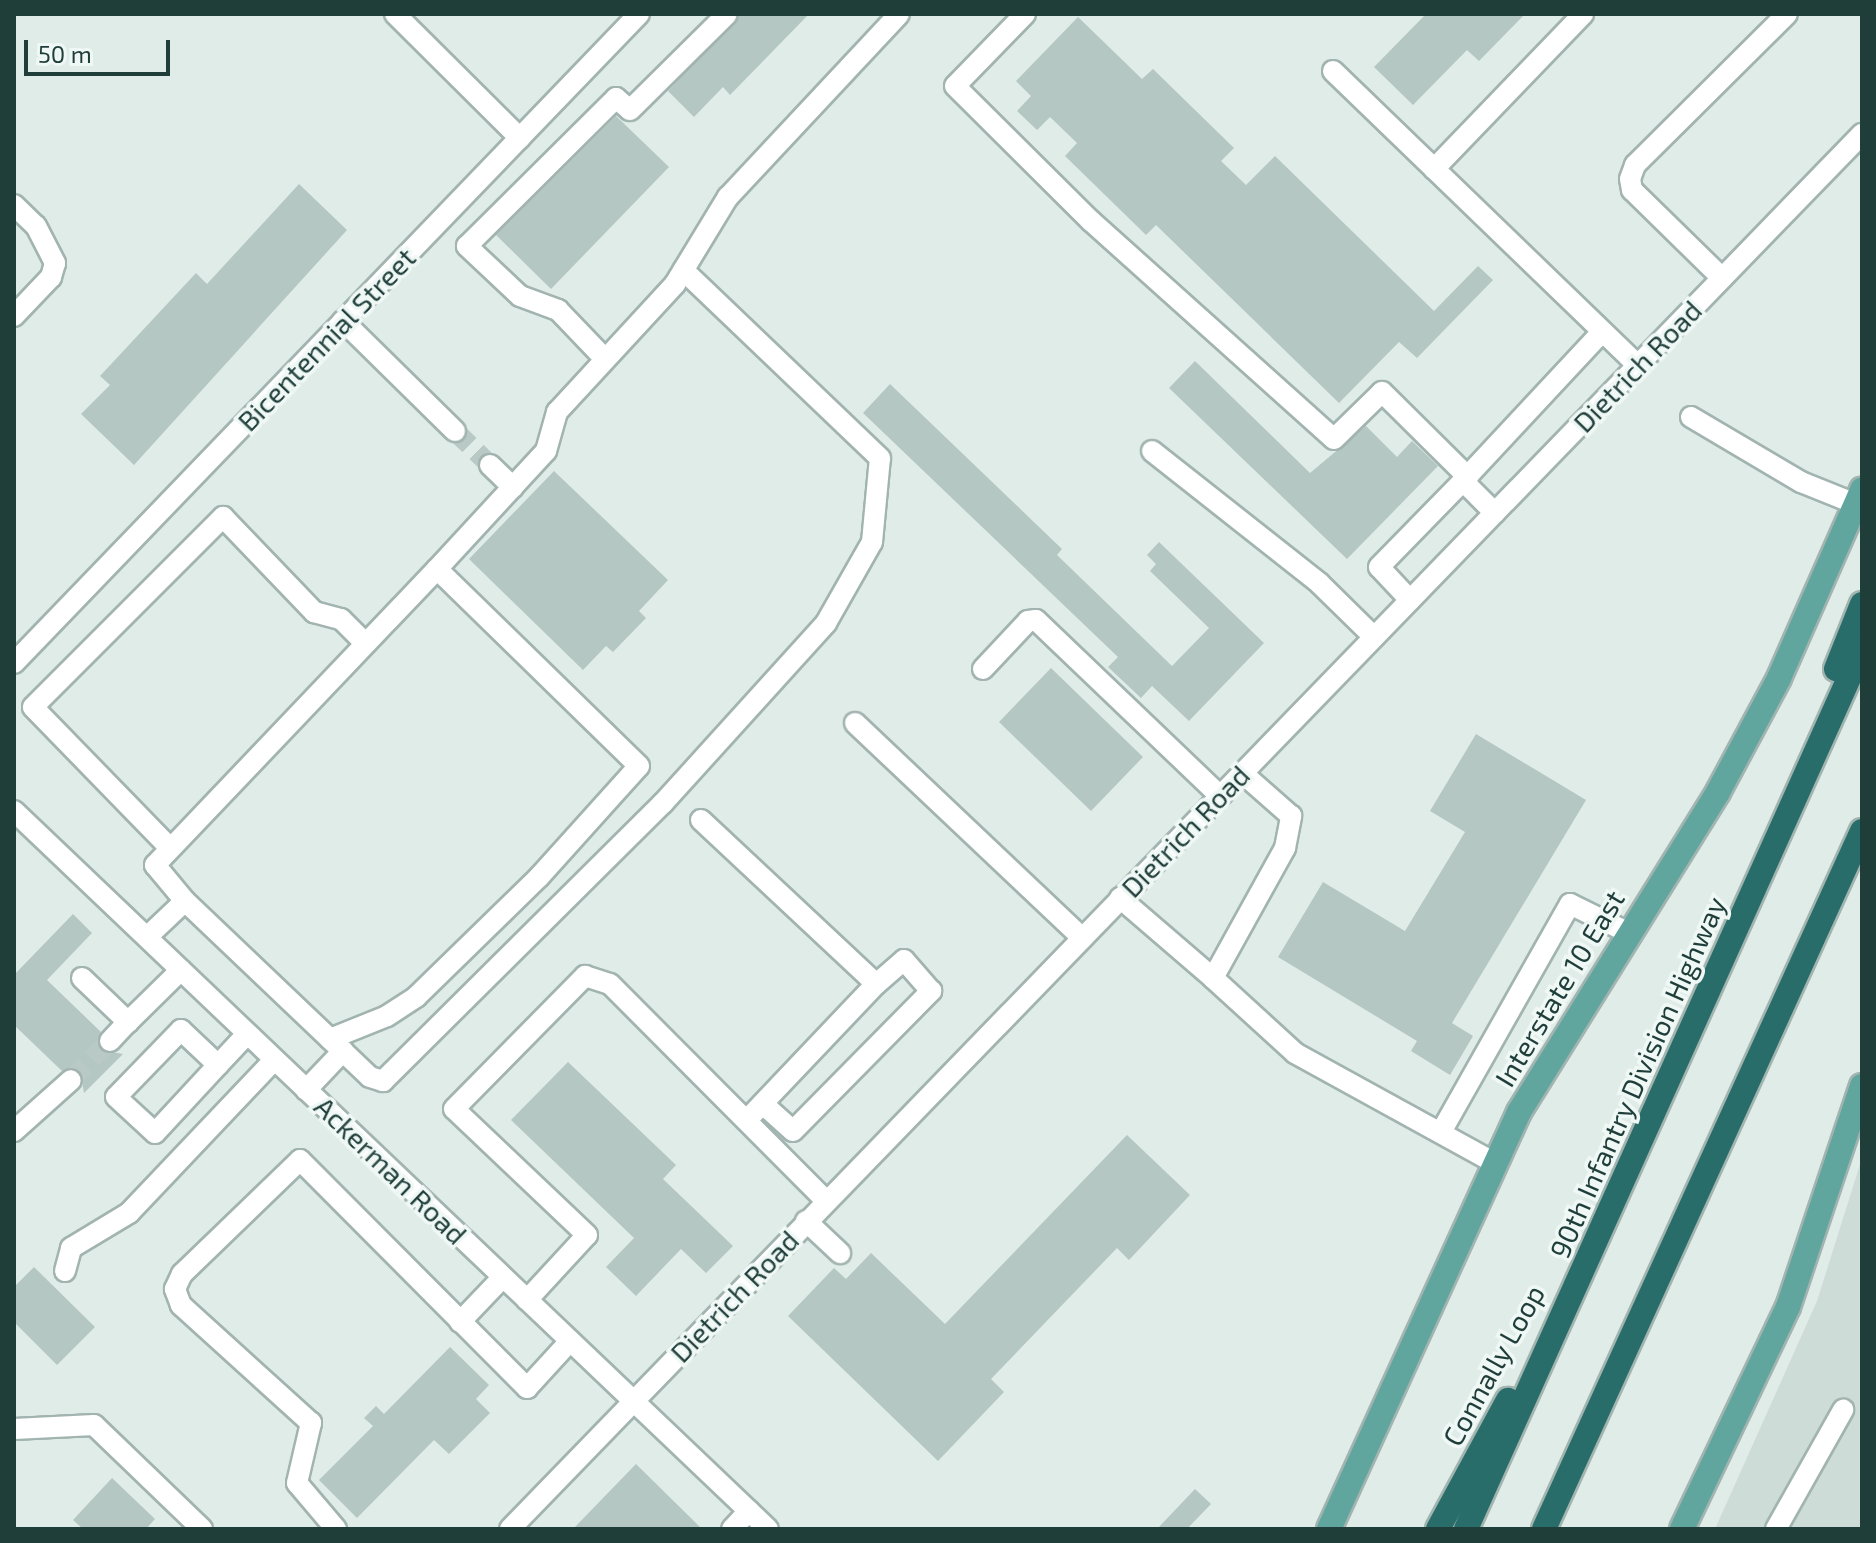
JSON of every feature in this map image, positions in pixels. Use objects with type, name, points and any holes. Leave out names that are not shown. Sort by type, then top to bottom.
[{"type":"highway","points":[[1708,995],[1862,604]]},
{"type":"highway","name":"90th Infantry Division Highway","points":[[1466,1529],[1862,649]]},
{"type":"highway","points":[[1544,1529],[1862,831]]},
{"type":"highway","name":"Connally Loop","points":[[1438,1529],[1601,1229]]},
{"type":"main road","name":"Interstate 10 East","points":[[1329,1529],[1519,1112],[1627,932],[1718,792],[1779,678],[1859,497]]},
{"type":"main road","points":[[1682,1529],[1788,1307],[1862,1086]]},
{"type":"street","points":[[395,14],[520,138]]},
{"type":"street","name":"Bicentennial Street","points":[[14,663],[639,14]]},
{"type":"street","points":[[605,359],[558,310],[520,296],[467,246],[616,98],[630,110],[727,14]]},
{"type":"street","points":[[683,270],[880,458],[872,542],[826,623],[663,803],[398,1068],[383,1081],[370,1077],[185,901],[156,871],[156,861],[546,451],[557,412],[683,270],[728,197],[899,14]]},
{"type":"street","points":[[1025,14],[955,86],[1091,221],[1334,439],[1382,392],[1495,513]]},
{"type":"street","points":[[1434,169],[1583,14]]},
{"type":"street","points":[[1722,278],[1632,190],[1630,179],[1635,165],[1787,14]]},
{"type":"street","points":[[1333,71],[1638,366]]},
{"type":"street","name":"Dietrich Road","points":[[510,1529],[1862,134]]},
{"type":"street","points":[[14,205],[36,226],[55,263],[51,277],[14,316]]},
{"type":"street","points":[[343,321],[455,431]]},
{"type":"street","points":[[1410,600],[1379,567],[1602,332]]},
{"type":"street","points":[[1691,417],[1801,482],[1859,497]]},
{"type":"street","points":[[1152,451],[1319,583],[1374,637]]},
{"type":"street","points":[[490,465],[513,487]]},
{"type":"street","points":[[169,847],[33,707],[223,517],[314,612],[341,619],[364,642]]},
{"type":"street","points":[[306,1090],[336,1045],[416,997],[539,877],[639,766],[437,569]]},
{"type":"street","points":[[983,669],[1028,621],[1036,620],[1220,796]]},
{"type":"street","points":[[855,723],[1082,938]]},
{"type":"street","points":[[1213,978],[1285,848],[1291,816],[1242,773]]},
{"type":"street","name":"Ackerman Road","points":[[14,811],[273,1061],[768,1529]]},
{"type":"street","points":[[701,820],[876,984]]},
{"type":"street","points":[[1120,898],[1295,1053],[1495,1163]]},
{"type":"street","points":[[147,937],[185,901]]},
{"type":"street","points":[[1441,1132],[1570,904],[1627,932]]},
{"type":"street","points":[[904,960],[931,991],[793,1131],[756,1111],[876,984],[904,960]]},
{"type":"street","points":[[110,1041],[181,970]]},
{"type":"street","points":[[527,1300],[587,1235],[454,1109],[585,976],[610,984],[756,1111],[826,1201]]},
{"type":"street","points":[[82,978],[128,1022]]},
{"type":"street","points":[[218,1065],[181,1030],[116,1097],[155,1133],[247,1034]]},
{"type":"street","points":[[65,1271],[71,1248],[129,1213],[273,1061]]},
{"type":"street","points":[[14,1131],[71,1080]]},
{"type":"street","points":[[336,1529],[297,1483],[311,1423],[181,1305],[175,1289],[182,1274],[300,1160],[527,1388],[570,1341]]},
{"type":"street","points":[[806,1221],[840,1253]]},
{"type":"street","points":[[460,1322],[503,1277]]},
{"type":"street","points":[[1776,1529],[1843,1410]]},
{"type":"street","points":[[14,1429],[94,1425],[202,1529]]},
{"type":"street","points":[[732,1529],[749,1511]]},
{"type":"shaded area","points":[[1862,1158],[1862,1529],[1715,1529],[1817,1301]]},
{"type":"building","points":[[740,14],[809,14],[730,95],[723,87],[694,117],[668,91]]},
{"type":"building","points":[[1426,14],[1525,14],[1479,61],[1467,50],[1413,105],[1374,67]]},
{"type":"building","points":[[1078,17],[1142,79],[1153,69],[1234,148],[1221,161],[1246,185],[1275,156],[1434,311],[1478,266],[1493,280],[1417,358],[1399,342],[1339,403],[1156,225],[1146,235],[1065,156],[1077,143],[1050,117],[1037,130],[1017,111],[1031,96],[1016,81]]},
{"type":"building","points":[[616,116],[669,167],[551,289],[496,235]]},
{"type":"building","points":[[299,184],[347,230],[134,465],[81,414],[110,385],[100,376],[196,273],[207,284]]},
{"type":"building","points":[[1195,361],[1310,473],[1366,426],[1397,457],[1412,441],[1438,466],[1347,559],[1169,388]]},
{"type":"building","points":[[890,384],[1062,549],[1057,555],[1172,666],[1209,628],[1150,571],[1156,564],[1147,555],[1159,542],[1264,643],[1189,721],[1152,686],[1141,698],[1108,667],[1118,657],[863,413]]},
{"type":"building","points":[[554,471],[668,580],[639,611],[646,618],[613,652],[606,646],[583,670],[469,559]]},
{"type":"building","points":[[1051,668],[1143,757],[1091,811],[999,722]]},
{"type":"building","points":[[1476,734],[1586,800],[1452,1023],[1473,1036],[1450,1075],[1411,1051],[1417,1041],[1278,957],[1323,882],[1405,931],[1465,832],[1430,811]]},
{"type":"building","points":[[73,914],[92,933],[47,980],[101,1032],[101,1050],[123,1054],[84,1093],[80,1071],[62,1071],[14,1025],[14,975]]},
{"type":"building","points":[[568,1062],[676,1165],[663,1179],[733,1246],[706,1273],[681,1249],[636,1296],[606,1267],[634,1238],[511,1120]]},
{"type":"building","points":[[1127,1135],[1190,1195],[1129,1260],[1117,1248],[991,1379],[1004,1392],[938,1461],[788,1316],[834,1268],[846,1279],[871,1253],[945,1324]]},
{"type":"building","points":[[34,1267],[95,1327],[57,1365],[14,1322],[14,1287]]},
{"type":"building","points":[[450,1347],[489,1385],[476,1399],[490,1413],[449,1454],[434,1440],[357,1518],[319,1480],[373,1426],[364,1418],[376,1406],[384,1414]]},
{"type":"building","points":[[636,1464],[702,1529],[573,1529]]},
{"type":"building","points":[[112,1478],[155,1519],[146,1529],[83,1529],[73,1520]]},
{"type":"building","points":[[1195,1489],[1211,1504],[1187,1529],[1157,1529]]},
{"type":"tunnel","points":[[455,431],[490,465]]},
{"type":"tunnel","points":[[71,1080],[110,1041]]}]
